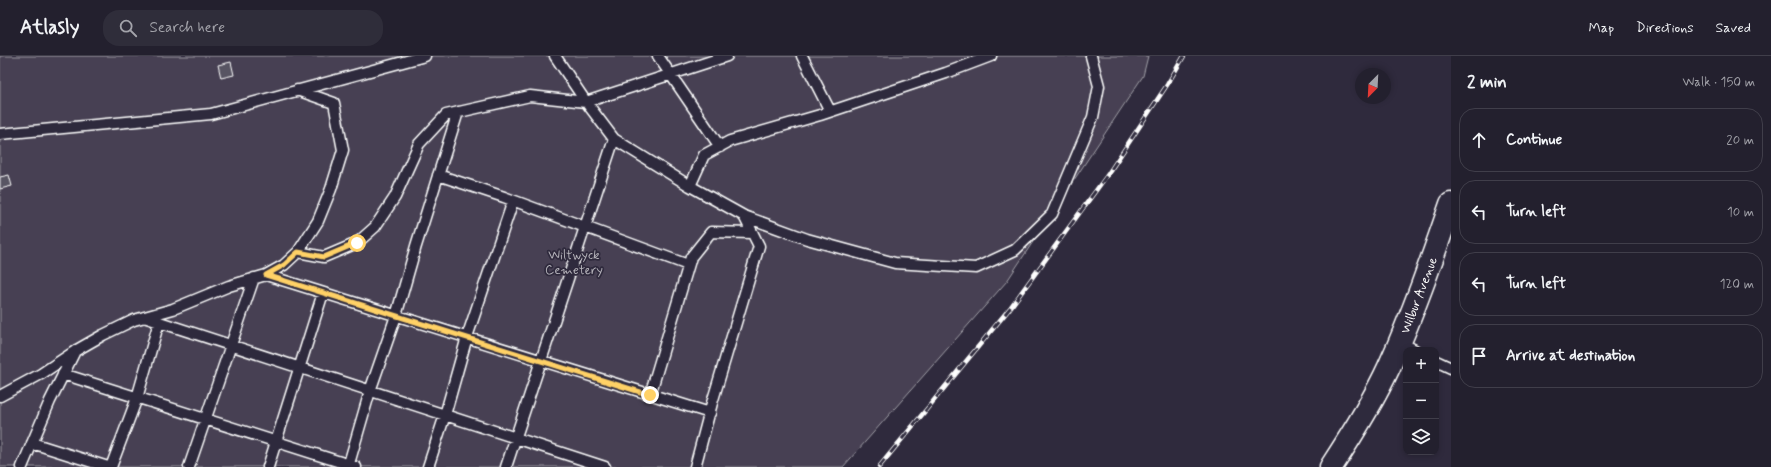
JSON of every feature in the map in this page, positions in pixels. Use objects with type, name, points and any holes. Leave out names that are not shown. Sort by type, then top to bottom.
[{"type":"main road","name":"Wilbur Avenue","points":[[1331,467],[1356,430],[1389,368],[1407,346],[1429,269],[1451,204]]},
{"type":"lane","points":[[0,134],[211,114],[425,56]]},
{"type":"lane","points":[[555,56],[586,102],[614,139],[690,186],[744,216],[807,239],[895,263],[976,268],[1015,250],[1052,214],[1093,117],[1100,86],[1091,56]]},
{"type":"lane","points":[[658,56],[720,146]]},
{"type":"lane","points":[[298,252],[324,257],[357,243],[375,227],[395,197],[419,144],[446,115],[530,96],[586,102],[727,56]]},
{"type":"lane","points":[[802,56],[830,111]]},
{"type":"lane","points":[[690,186],[704,155],[730,140],[830,111],[946,73],[991,56]]},
{"type":"lane","points":[[0,396],[41,374],[104,334],[134,320],[173,309],[229,286],[266,275],[284,265],[298,252],[318,221],[332,189],[343,150],[334,103],[298,90]]},
{"type":"lane","points":[[63,374],[351,466],[370,391],[396,316],[458,112]]},
{"type":"lane","points":[[506,467],[614,139]]},
{"type":"lane","points":[[438,175],[513,201],[688,266]]},
{"type":"lane","points":[[428,467],[445,415],[467,337],[513,201]]},
{"type":"lane","points":[[695,467],[759,246],[744,216]]},
{"type":"lane","points":[[650,395],[691,257],[711,232],[752,233]]},
{"type":"lane","points":[[266,275],[710,414]]},
{"type":"lane","points":[[189,467],[254,278]]},
{"type":"lane","points":[[268,467],[323,293]]},
{"type":"lane","points":[[144,317],[605,467]]},
{"type":"lane","points":[[111,467],[137,398],[159,322]]},
{"type":"lane","points":[[22,467],[63,374],[75,351]]},
{"type":"lane","points":[[1439,362],[1451,368]]},
{"type":"lane","points":[[32,443],[108,467]]},
{"type":"green space","name":"Wiltwyck Cemetery","points":[[0,56],[1148,56],[1143,76],[1007,281],[843,467],[0,467]]},
{"type":"building","points":[[231,62],[234,75],[221,78],[218,65]]},
{"type":"building","points":[[9,175],[12,186],[0,189],[0,177]]},
{"type":"railway","points":[[879,467],[1010,308],[1108,174],[1167,85],[1184,56]]},
{"type":"route","points":[[357,243],[324,257],[298,252],[284,265],[266,275],[650,395]]}]
